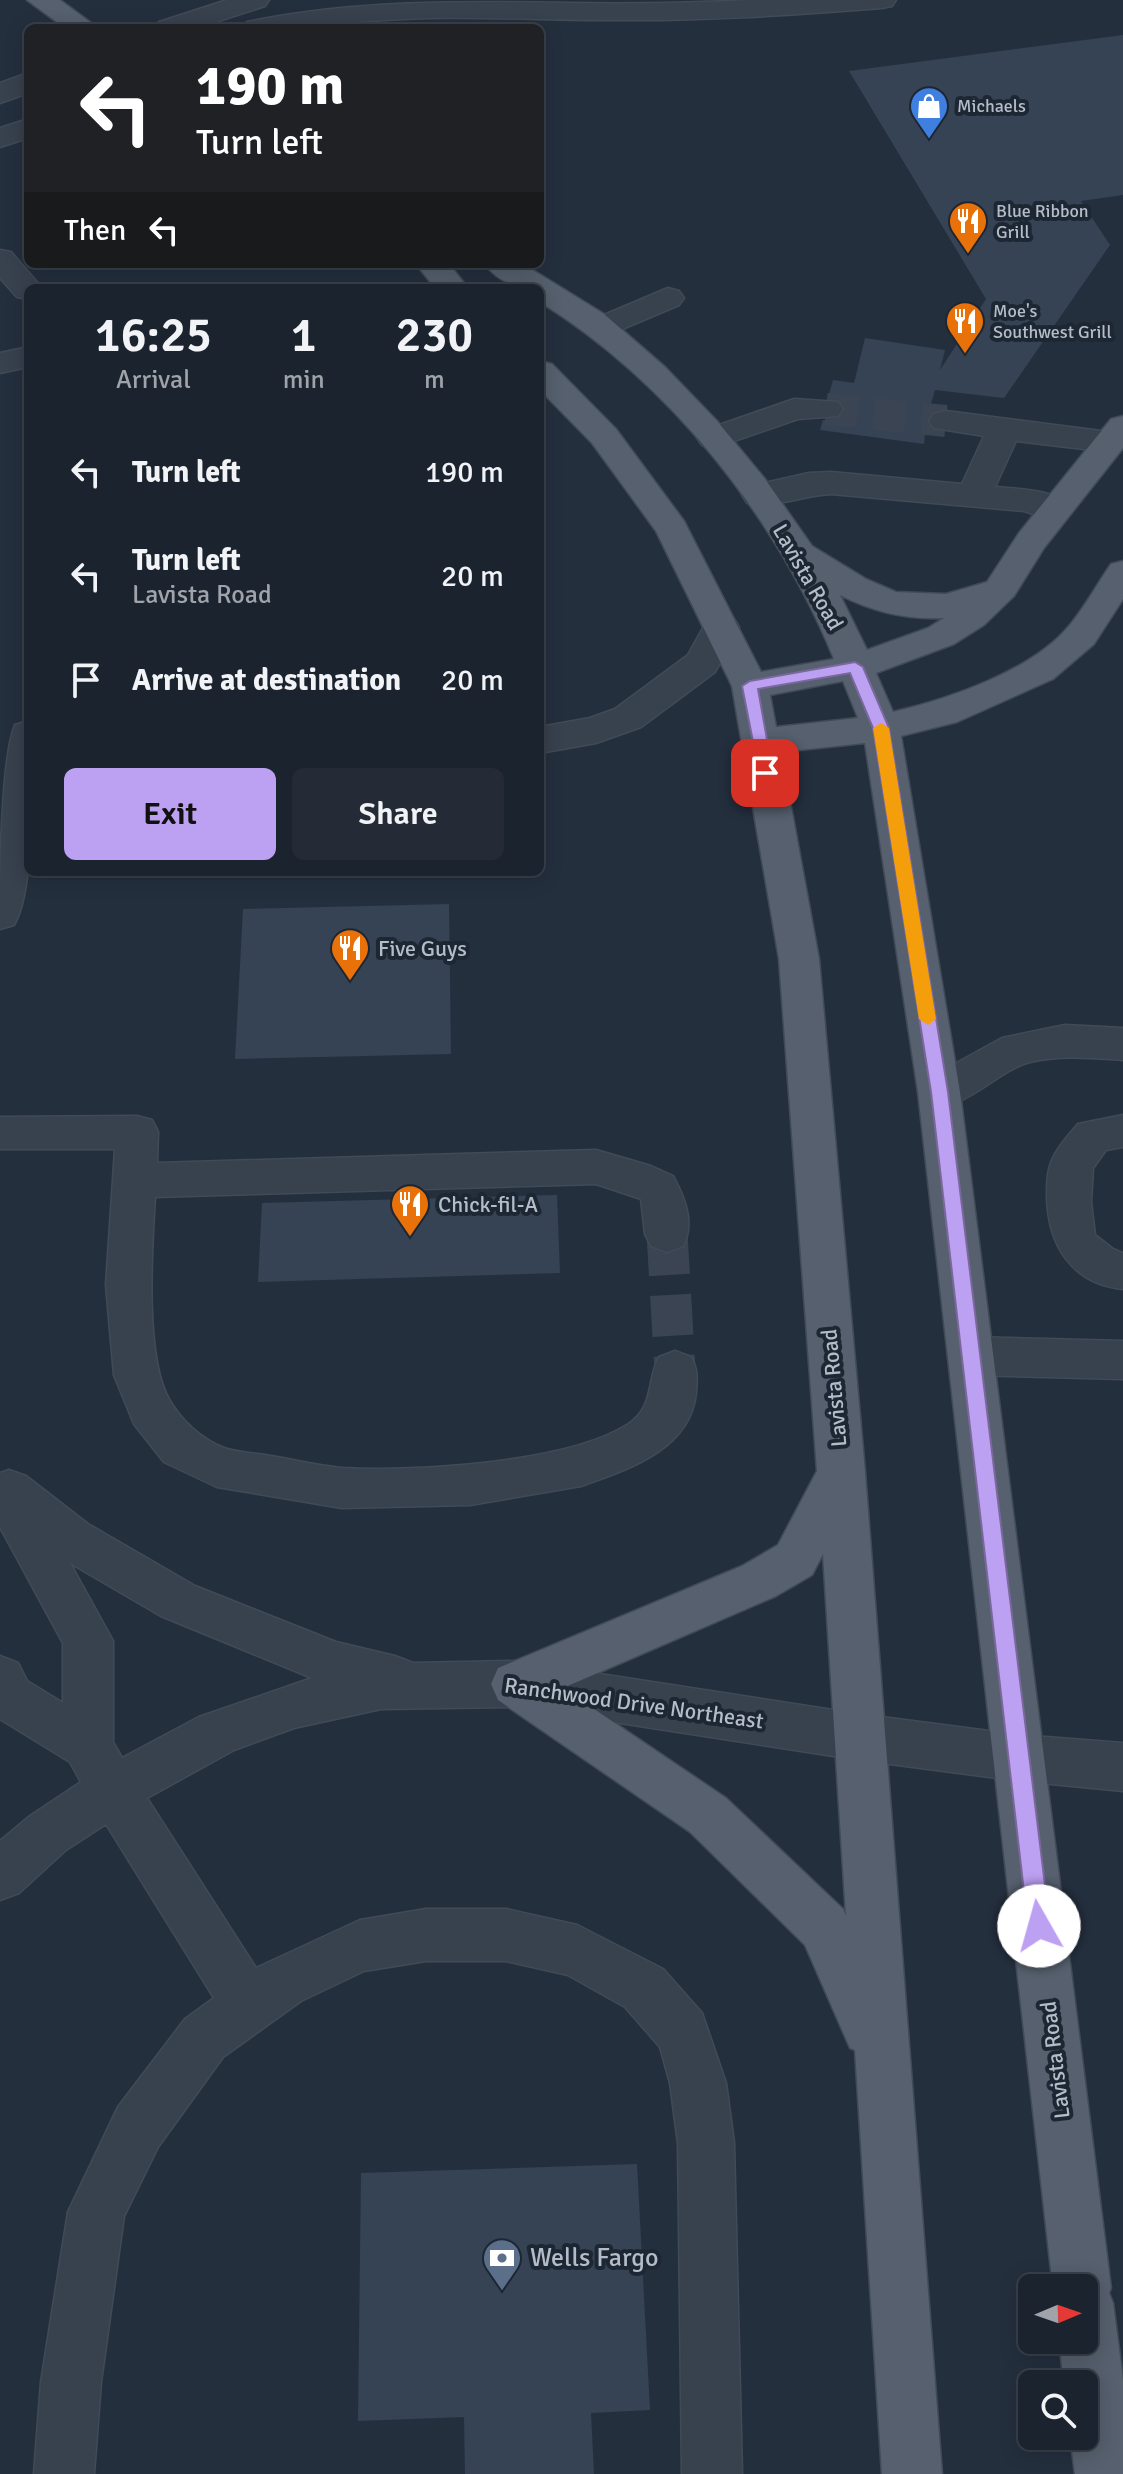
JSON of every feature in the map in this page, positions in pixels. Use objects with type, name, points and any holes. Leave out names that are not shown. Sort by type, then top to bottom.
[{"type":"main road","points":[[41,0],[78,24]]},
{"type":"main road","points":[[435,268],[449,284]]},
{"type":"main road","name":"Lavista Road","points":[[507,268],[532,284]]},
{"type":"main road","name":"Lavista Road","points":[[544,292],[601,328],[653,374],[714,438],[759,495],[798,551],[836,620],[881,728],[939,1092],[1080,2274]]},
{"type":"main road","name":"Lavista Road","points":[[544,375],[604,436],[672,529],[750,686],[799,959],[841,1472],[912,2474]]},
{"type":"main road","points":[[750,686],[855,667],[941,636],[971,617],[1001,588],[1031,541],[1116,434]]},
{"type":"main road","points":[[798,551],[852,588],[886,604],[946,606],[1001,588]]},
{"type":"main road","points":[[760,742],[881,728],[944,713],[1040,670],[1081,636],[1123,572]]},
{"type":"main road","points":[[516,1684],[759,1581],[795,1560],[841,1472]]},
{"type":"main road","points":[[516,1684],[708,1815],[824,1927],[882,2060]]},
{"type":"main road","points":[[1099,2336],[1105,2474]]},
{"type":"street","points":[[181,24],[255,0]]},
{"type":"street","points":[[462,0],[554,10]]},
{"type":"street","points":[[268,24],[331,9],[402,4],[554,10],[773,8],[882,0]]},
{"type":"street","points":[[0,94],[24,84]]},
{"type":"street","points":[[0,138],[24,129]]},
{"type":"street","points":[[0,259],[24,286]]},
{"type":"street","points":[[601,328],[668,298]]},
{"type":"street","points":[[0,363],[24,358]]},
{"type":"street","points":[[714,438],[794,409],[826,409]]},
{"type":"street","points":[[946,421],[1004,429],[1116,434]]},
{"type":"street","points":[[974,496],[1004,429]]},
{"type":"street","points":[[759,495],[809,484],[831,483],[1028,501],[1055,510]]},
{"type":"street","points":[[544,739],[596,730],[628,718],[702,663],[721,627]]},
{"type":"street","points":[[0,915],[20,744]]},
{"type":"street","points":[[939,1092],[1017,1049],[1065,1041],[1123,1044]]},
{"type":"street","points":[[1123,1131],[1093,1136],[1072,1163],[1069,1204],[1076,1243],[1115,1272],[1123,1271]]},
{"type":"street","points":[[0,1133],[137,1132],[128,1285],[137,1375],[150,1410],[181,1448],[217,1467],[342,1488],[470,1485],[581,1466],[645,1438],[671,1410],[675,1370]]},
{"type":"street","points":[[134,1181],[596,1167],[636,1178],[658,1188],[665,1205],[667,1234]]},
{"type":"street","points":[[972,1356],[1123,1360]]},
{"type":"street","points":[[5,1478],[71,1539],[178,1601],[333,1664],[428,1685]]},
{"type":"street","points":[[5,1478],[22,1523],[88,1641],[88,1746]]},
{"type":"street","points":[[0,1679],[9,1697],[88,1746],[249,2006]]},
{"type":"street","name":"Ranchwood Drive Northeast","points":[[0,1875],[48,1833],[113,1790],[217,1733],[294,1705],[381,1686],[516,1684],[859,1737],[1020,1758],[1123,1767]]},
{"type":"street","points":[[64,2474],[71,2382],[96,2212],[138,2127],[204,2038],[282,1982],[360,1946],[426,1935],[506,1935],[577,1951],[644,1988],[683,2032],[698,2083],[706,2143],[712,2474]]},
{"type":"building","points":[[1123,35],[1123,195],[1081,201],[1110,245],[1004,398],[935,390],[926,421],[924,444],[820,430],[823,420],[838,419],[845,411],[840,400],[828,398],[833,380],[854,383],[865,338],[945,350],[940,370],[986,299],[849,71]]},
{"type":"building","points":[[449,904],[451,1054],[235,1059],[243,909]]},
{"type":"building","name":"Chick-fil-A","points":[[557,1195],[560,1273],[258,1282],[262,1203]]},
{"type":"building","name":"Wells Fargo","points":[[637,2164],[650,2410],[591,2413],[594,2474],[465,2474],[464,2417],[358,2421],[361,2173]]},
{"type":"tunnel","points":[[826,409],[946,421]]},
{"type":"tunnel","points":[[667,1234],[675,1370]]},
{"type":"slow traffic","points":[[881,728],[928,1019]]},
{"type":"place","name":"Michaels","points":[[929,140]]},
{"type":"place","name":"Blue Ribbon Grill","points":[[968,255]]},
{"type":"place","name":"Moe's Southwest Grill","points":[[965,355]]},
{"type":"place","name":"Five Guys","points":[[350,982]]},
{"type":"place","name":"Chick-fil-A","points":[[410,1238]]},
{"type":"place","name":"Wells Fargo","points":[[502,2292]]},
{"type":"route","points":[[765,773],[750,686],[855,667],[881,728],[939,1092],[1039,1926]]}]
